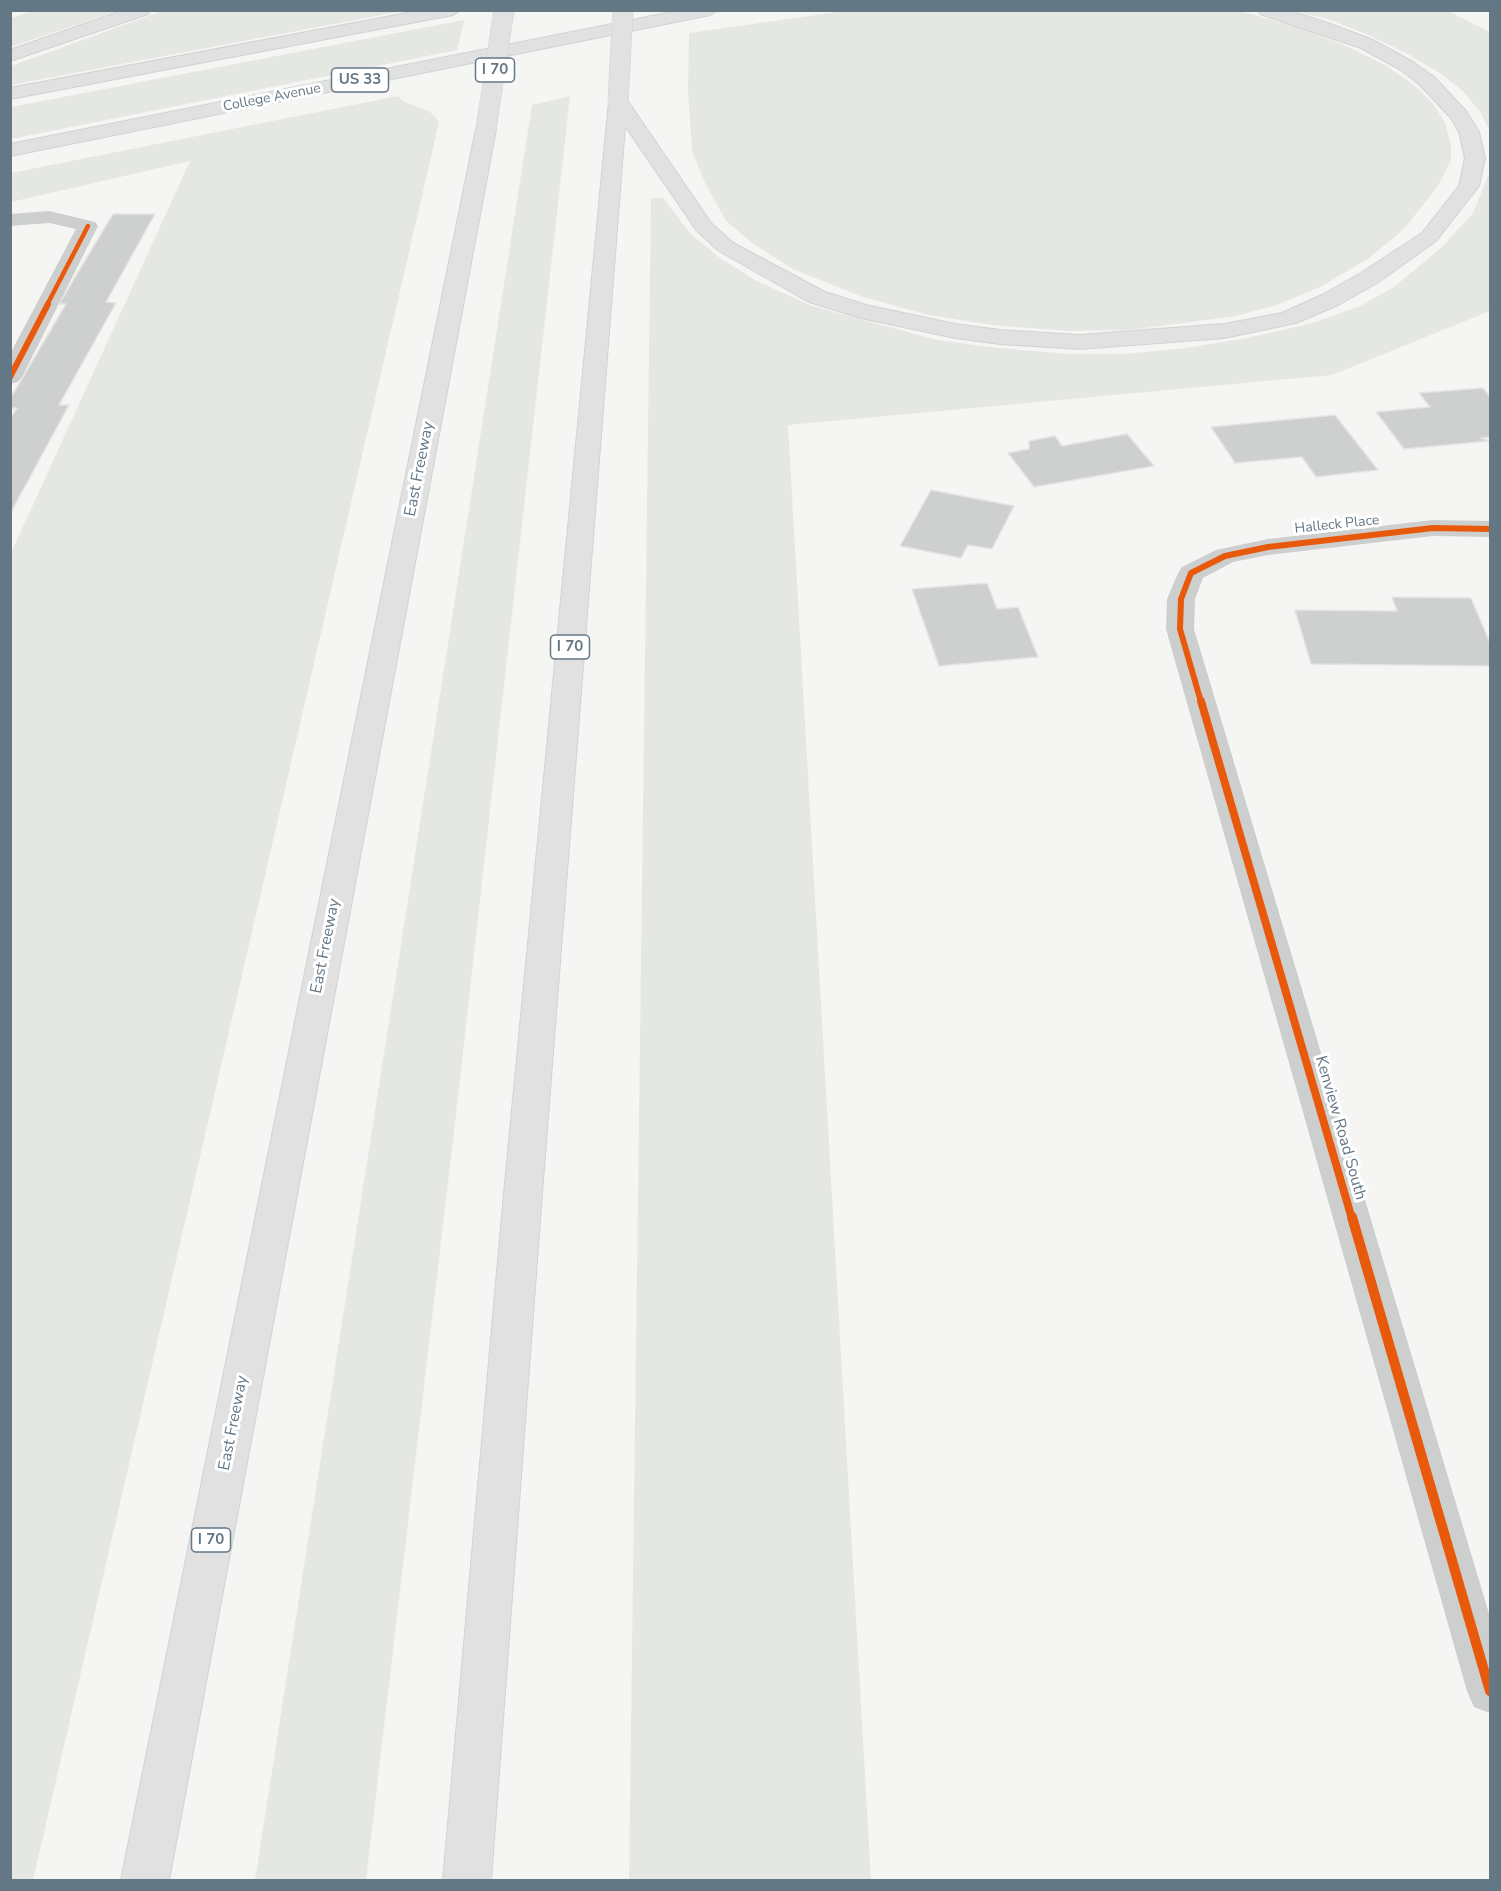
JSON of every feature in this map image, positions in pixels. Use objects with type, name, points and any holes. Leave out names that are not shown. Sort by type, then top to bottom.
[{"type":"main road","points":[[10,56],[142,10]]},
{"type":"main road","points":[[10,94],[453,10]]},
{"type":"main road","name":"East Freeway","points":[[145,1881],[486,129],[504,10]]},
{"type":"main road","name":"I 70","points":[[467,1881],[524,1181],[618,101],[623,10]]},
{"type":"main road","name":"College Avenue","points":[[10,150],[710,10]]},
{"type":"main road","points":[[618,101],[704,227],[736,254],[817,297],[861,311],[955,331],[1000,337],[1080,342],[1224,331],[1288,318],[1330,300],[1386,267],[1429,237],[1451,212],[1469,186],[1475,158],[1469,132],[1460,115],[1426,81],[1407,66],[1367,44],[1266,10]]},
{"type":"street","points":[[10,220],[49,217],[88,226],[10,377]]},
{"type":"street","name":"Halleck Place","points":[[1191,573],[1225,556],[1268,546],[1433,528],[1491,529]]},
{"type":"street","name":"Kenview Road South","points":[[1191,573],[1180,599],[1180,629],[1491,1691]]},
{"type":"shaded area","points":[[165,10],[403,11],[11,85],[11,66]]},
{"type":"shaded area","points":[[852,10],[1233,10],[1252,14],[1342,44],[1385,65],[1414,85],[1434,105],[1445,123],[1451,145],[1451,160],[1438,186],[1404,229],[1369,258],[1322,286],[1277,305],[1236,316],[1129,330],[1067,331],[992,325],[928,315],[860,296],[793,269],[752,243],[726,221],[705,183],[692,151],[688,89],[689,33]]},
{"type":"shaded area","points":[[32,11],[116,11],[11,47],[11,18]]},
{"type":"shaded area","points":[[1294,11],[1448,11],[1490,32],[1490,131],[1480,112],[1463,91],[1441,74],[1408,54],[1364,33],[1327,19]]},
{"type":"shaded area","points":[[464,20],[457,50],[11,139],[11,107]]},
{"type":"shaded area","points":[[398,96],[405,102],[429,111],[439,121],[437,131],[33,1880],[11,1880],[11,553],[190,161],[11,202],[11,173]]},
{"type":"shaded area","points":[[570,96],[457,1106],[366,1880],[255,1880],[532,105]]},
{"type":"shaded area","points":[[1490,171],[1490,311],[1332,375],[788,425],[871,1880],[629,1880],[651,198],[663,198],[690,233],[720,258],[757,281],[812,306],[937,340],[1071,354],[1125,354],[1186,348],[1247,338],[1313,323],[1360,306],[1394,287],[1443,246],[1473,213]]},
{"type":"building","points":[[113,214],[155,214],[106,302],[116,303],[59,405],[69,405],[10,514],[10,419],[17,408],[10,408],[10,399],[66,304],[59,304]]},
{"type":"building","points":[[1483,388],[1490,397],[1490,437],[1481,438],[1489,441],[1404,449],[1376,412],[1430,407],[1419,393]]},
{"type":"building","points":[[1335,415],[1378,470],[1316,477],[1302,457],[1235,463],[1211,427]]},
{"type":"building","points":[[1127,434],[1154,466],[1034,487],[1008,453],[1029,449],[1029,441],[1055,436],[1062,446]]},
{"type":"building","points":[[931,490],[1014,506],[992,549],[968,545],[961,558],[900,546]]},
{"type":"building","points":[[987,583],[997,609],[1018,607],[1038,657],[939,666],[912,589]]},
{"type":"building","points":[[1392,597],[1471,598],[1490,643],[1490,666],[1311,664],[1295,610],[1397,611]]},
{"type":"cycle path","points":[[10,377],[88,226]]},
{"type":"cycle path","points":[[1490,529],[1433,528],[1268,547],[1225,556],[1191,573],[1181,599],[1180,629],[1490,1691]]}]
